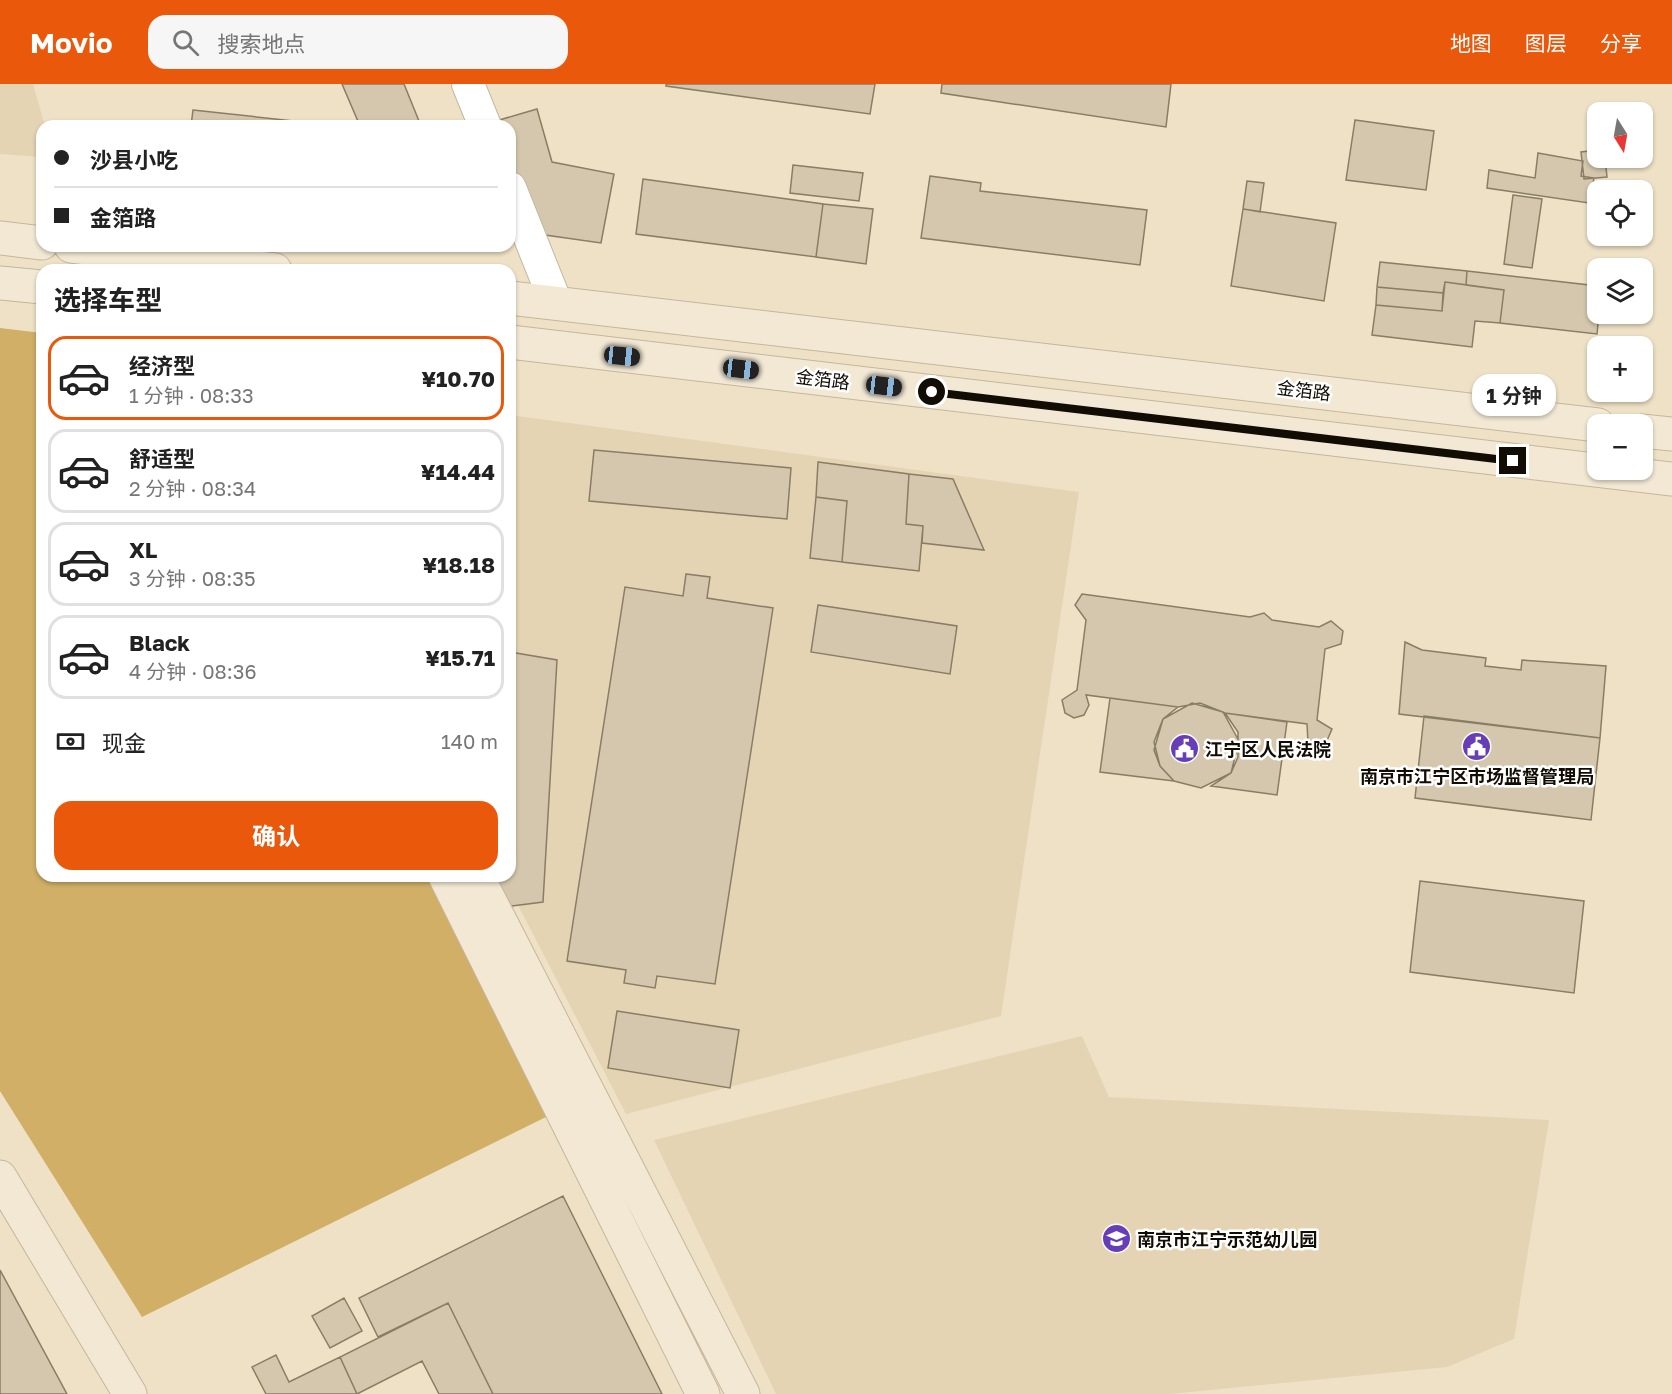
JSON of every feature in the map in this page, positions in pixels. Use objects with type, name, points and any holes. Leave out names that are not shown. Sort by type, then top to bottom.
[{"type":"main road","points":[[0,238],[36,242]]},
{"type":"main road","points":[[100,252],[152,263],[170,264]]},
{"type":"main road","points":[[0,283],[36,287]]},
{"type":"main road","name":"金箔路","points":[[516,299],[1587,424]]},
{"type":"main road","name":"金箔路","points":[[516,343],[1672,479]]},
{"type":"main road","points":[[1653,432],[1672,434]]},
{"type":"main road","points":[[449,882],[703,1394]]},
{"type":"main road","points":[[480,882],[742,1394]]},
{"type":"main road","points":[[0,1177],[130,1394]]},
{"type":"street","points":[[468,84],[483,120]]},
{"type":"street","points":[[516,203],[556,303]]},
{"type":"shaded area","points":[[0,84],[33,84],[43,120],[36,120],[36,157],[0,154]]},
{"type":"shaded area","points":[[0,328],[36,332],[36,882],[430,882],[548,1116],[142,1317],[0,1091]]},
{"type":"shaded area","points":[[516,416],[1079,492],[1001,1016],[626,1114],[506,882],[516,882]]},
{"type":"shaded area","name":"南京市江宁示范幼儿园","points":[[1082,1036],[1109,1097],[1549,1120],[1514,1339],[1447,1367],[1170,1394],[776,1394],[654,1140]]},
{"type":"building","points":[[342,84],[404,84],[419,120],[357,120]]},
{"type":"building","points":[[666,84],[875,84],[870,114],[666,86]]},
{"type":"building","points":[[942,84],[1171,84],[1166,127],[941,93]]},
{"type":"building","points":[[537,109],[552,162],[614,174],[601,243],[545,235],[516,203],[516,120],[499,120]]},
{"type":"building","points":[[193,110],[285,120],[192,120]]},
{"type":"building","points":[[1355,120],[1434,131],[1426,190],[1346,180]]},
{"type":"building","points":[[1587,151],[1587,168],[1606,168],[1607,177],[1584,179],[1581,152]]},
{"type":"building","points":[[1538,153],[1583,161],[1581,176],[1594,178],[1594,180],[1587,180],[1587,203],[1487,188],[1489,170],[1535,178]]},
{"type":"building","points":[[793,165],[863,173],[859,201],[790,193]]},
{"type":"building","points":[[930,176],[981,183],[980,191],[1147,210],[1140,265],[921,238]]},
{"type":"building","points":[[643,179],[823,204],[816,257],[636,234]]},
{"type":"building","points":[[1247,181],[1264,183],[1260,212],[1243,209]]},
{"type":"building","points":[[1513,195],[1542,199],[1532,268],[1504,264]]},
{"type":"building","points":[[823,204],[873,209],[866,264],[816,257]]},
{"type":"building","points":[[1243,209],[1336,223],[1324,301],[1231,286]]},
{"type":"building","points":[[1380,262],[1467,271],[1466,285],[1445,282],[1443,293],[1377,287]]},
{"type":"building","points":[[1467,271],[1587,285],[1587,324],[1598,324],[1597,334],[1500,323],[1504,290],[1466,285]]},
{"type":"building","points":[[1445,282],[1504,290],[1500,323],[1475,321],[1472,347],[1372,335],[1376,305],[1442,311]]},
{"type":"building","points":[[1377,287],[1443,293],[1442,311],[1376,305]]},
{"type":"building","points":[[594,450],[791,468],[787,519],[589,501]]},
{"type":"building","points":[[818,462],[909,474],[906,524],[923,526],[919,571],[842,562],[847,501],[816,497]]},
{"type":"building","points":[[909,474],[953,479],[984,550],[922,543],[923,526],[906,524]]},
{"type":"building","points":[[816,497],[847,501],[842,562],[810,558]]},
{"type":"building","points":[[686,574],[710,577],[707,598],[773,608],[715,984],[657,976],[655,988],[624,983],[626,970],[567,961],[625,587],[683,596]]},
{"type":"building","points":[[1082,594],[1250,617],[1264,613],[1272,620],[1319,627],[1331,621],[1343,631],[1341,644],[1325,649],[1317,720],[1332,729],[1325,745],[1308,742],[1307,724],[1225,713],[1200,703],[1178,707],[1086,695],[1089,705],[1084,715],[1074,718],[1065,713],[1062,700],[1077,690],[1086,620],[1075,605]]},
{"type":"building","points":[[818,605],[957,626],[950,674],[811,652]]},
{"type":"building","points":[[1405,642],[1422,650],[1486,658],[1485,666],[1521,670],[1522,660],[1606,666],[1600,738],[1399,714]]},
{"type":"building","points":[[516,653],[557,660],[543,902],[504,907],[494,882],[516,882]]},
{"type":"building","points":[[1110,698],[1178,707],[1163,719],[1154,742],[1160,766],[1174,781],[1100,772]]},
{"type":"building","points":[[1192,703],[1223,712],[1239,741],[1231,773],[1201,788],[1174,781],[1160,766],[1154,750],[1163,719]]},
{"type":"building","points":[[1225,713],[1287,722],[1277,795],[1211,786],[1231,773],[1238,757],[1238,732]]},
{"type":"building","points":[[1424,716],[1600,738],[1591,820],[1415,798]]},
{"type":"building","points":[[1420,881],[1584,901],[1574,993],[1410,972]]},
{"type":"building","points":[[617,1011],[739,1030],[730,1088],[608,1068]]},
{"type":"building","points":[[563,1196],[662,1394],[493,1394],[448,1303],[378,1337],[359,1298]]},
{"type":"building","points":[[0,1270],[67,1394],[0,1394]]},
{"type":"building","points":[[344,1298],[362,1331],[330,1348],[312,1316]]},
{"type":"building","points":[[448,1303],[493,1394],[439,1394],[422,1361],[357,1394],[340,1357]]},
{"type":"building","points":[[276,1355],[289,1382],[340,1357],[357,1394],[266,1394],[252,1367]]},
{"type":"place","name":"南京市江宁区市场监督管理局","points":[[1477,747]]},
{"type":"place","name":"江宁区人民法院","points":[[1184,749]]},
{"type":"place","name":"南京市江宁示范幼儿园","points":[[1116,1239]]},
{"type":"route","points":[[932,392],[1513,461]]}]
